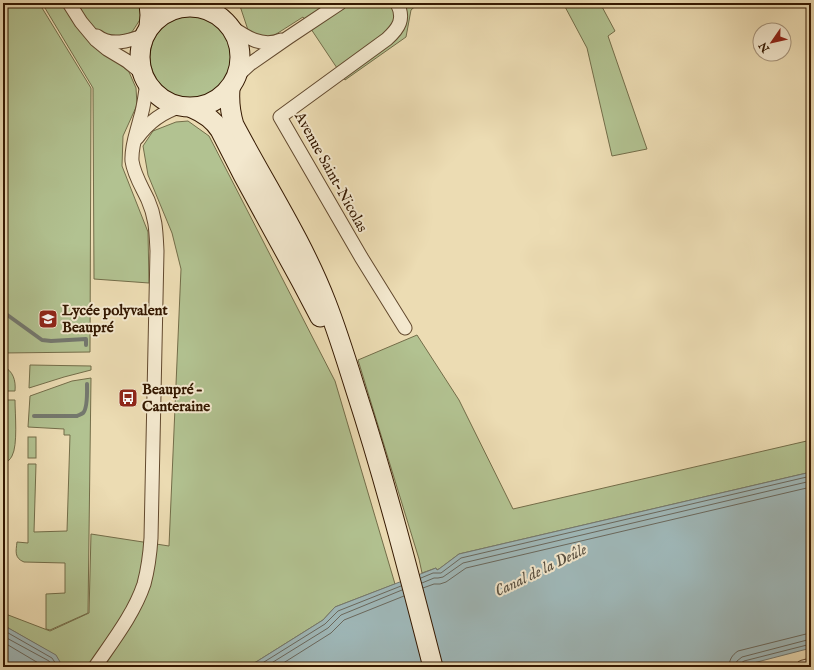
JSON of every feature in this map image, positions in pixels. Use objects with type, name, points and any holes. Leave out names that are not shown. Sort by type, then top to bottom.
[{"type":"main road","points":[[148,3],[150,15],[147,31],[141,45],[140,55],[140,65],[145,78],[153,91],[161,98],[170,103],[201,111],[216,124],[316,309],[334,347],[372,440]]},
{"type":"main road","points":[[147,31],[157,19],[183,5],[198,7],[218,15],[230,26],[238,42],[240,65],[233,82],[229,102],[234,125],[290,226],[326,302],[372,440],[433,667]]},
{"type":"main road","points":[[186,107],[203,106],[213,102],[222,96],[233,82]]},
{"type":"street","points":[[69,3],[81,22],[102,46],[127,61],[145,78],[144,104],[133,143],[132,152],[134,169],[148,199],[156,223],[157,234],[151,538],[147,571],[139,596],[95,667]]},
{"type":"street","points":[[233,82],[250,64],[340,3]]},
{"type":"street","name":"Avenue Saint-Nicolas","points":[[397,3],[401,10],[400,22],[397,29],[387,40],[280,116],[361,257],[405,328]]},
{"type":"street","points":[[230,26],[255,41],[266,43],[289,37]]},
{"type":"street","points":[[89,31],[100,39],[115,43],[131,40],[147,31]]},
{"type":"street","points":[[133,143],[144,129],[156,118],[173,109],[186,107]]},
{"type":"street","points":[[803,667],[811,665]]},
{"type":"green space","points":[[3,3],[39,3],[91,88],[90,352],[3,353]]},
{"type":"green space","points":[[42,3],[141,3],[141,18],[132,32],[119,37],[117,62],[129,72],[136,88],[137,105],[123,136],[122,166],[148,232],[149,283],[94,279],[93,88]]},
{"type":"green space","points":[[239,3],[419,3],[411,10],[406,37],[345,80],[303,17],[270,38],[249,33]]},
{"type":"green space","points":[[563,3],[600,3],[615,31],[608,36],[647,149],[612,156],[587,48]]},
{"type":"green space","points":[[183,16],[199,16],[214,23],[225,34],[232,49],[232,65],[229,73],[220,86],[207,95],[199,98],[183,98],[168,91],[157,80],[150,65],[150,49],[157,34],[168,23]]},
{"type":"green space","points":[[188,121],[209,136],[335,381],[395,584],[335,607],[323,620],[248,667],[63,667],[55,655],[3,625],[3,613],[50,631],[89,613],[91,534],[169,546],[181,269],[172,233],[148,175],[143,146],[153,131],[176,122]]},
{"type":"green space","points":[[417,335],[459,400],[513,509],[811,440],[811,472],[459,554],[439,569],[436,570],[436,568],[422,573],[358,360]]},
{"type":"green space","points":[[30,365],[91,366],[91,370],[29,388]]},
{"type":"green space","points":[[3,366],[9,370],[13,376],[15,391],[3,391]]},
{"type":"green space","points":[[91,378],[88,613],[50,630],[46,629],[46,594],[65,593],[65,563],[24,562],[17,556],[16,548],[17,542],[28,543],[28,464],[36,464],[34,532],[67,531],[70,435],[64,435],[64,429],[28,427],[30,396],[72,381]]},
{"type":"green space","points":[[3,400],[15,400],[16,429],[14,451],[10,459],[3,465]]},
{"type":"green space","points":[[28,437],[36,437],[36,458],[28,458]]},
{"type":"water","name":"Canal de la Deûle","points":[[811,472],[811,648],[738,667],[248,667],[323,620],[335,607],[436,568],[437,570],[459,554]]},
{"type":"water","points":[[3,625],[56,655],[63,667],[3,667]]},
{"type":"waterway","points":[[3,311],[42,340],[51,341],[86,339],[86,345]]},
{"type":"waterway","points":[[34,416],[77,416],[82,414],[85,411],[87,384]]},
{"type":"place","name":"Lycée polyvalent Beaupré","points":[[48,319]]},
{"type":"place","name":"Beaupré – Canteraine","points":[[128,398]]}]
